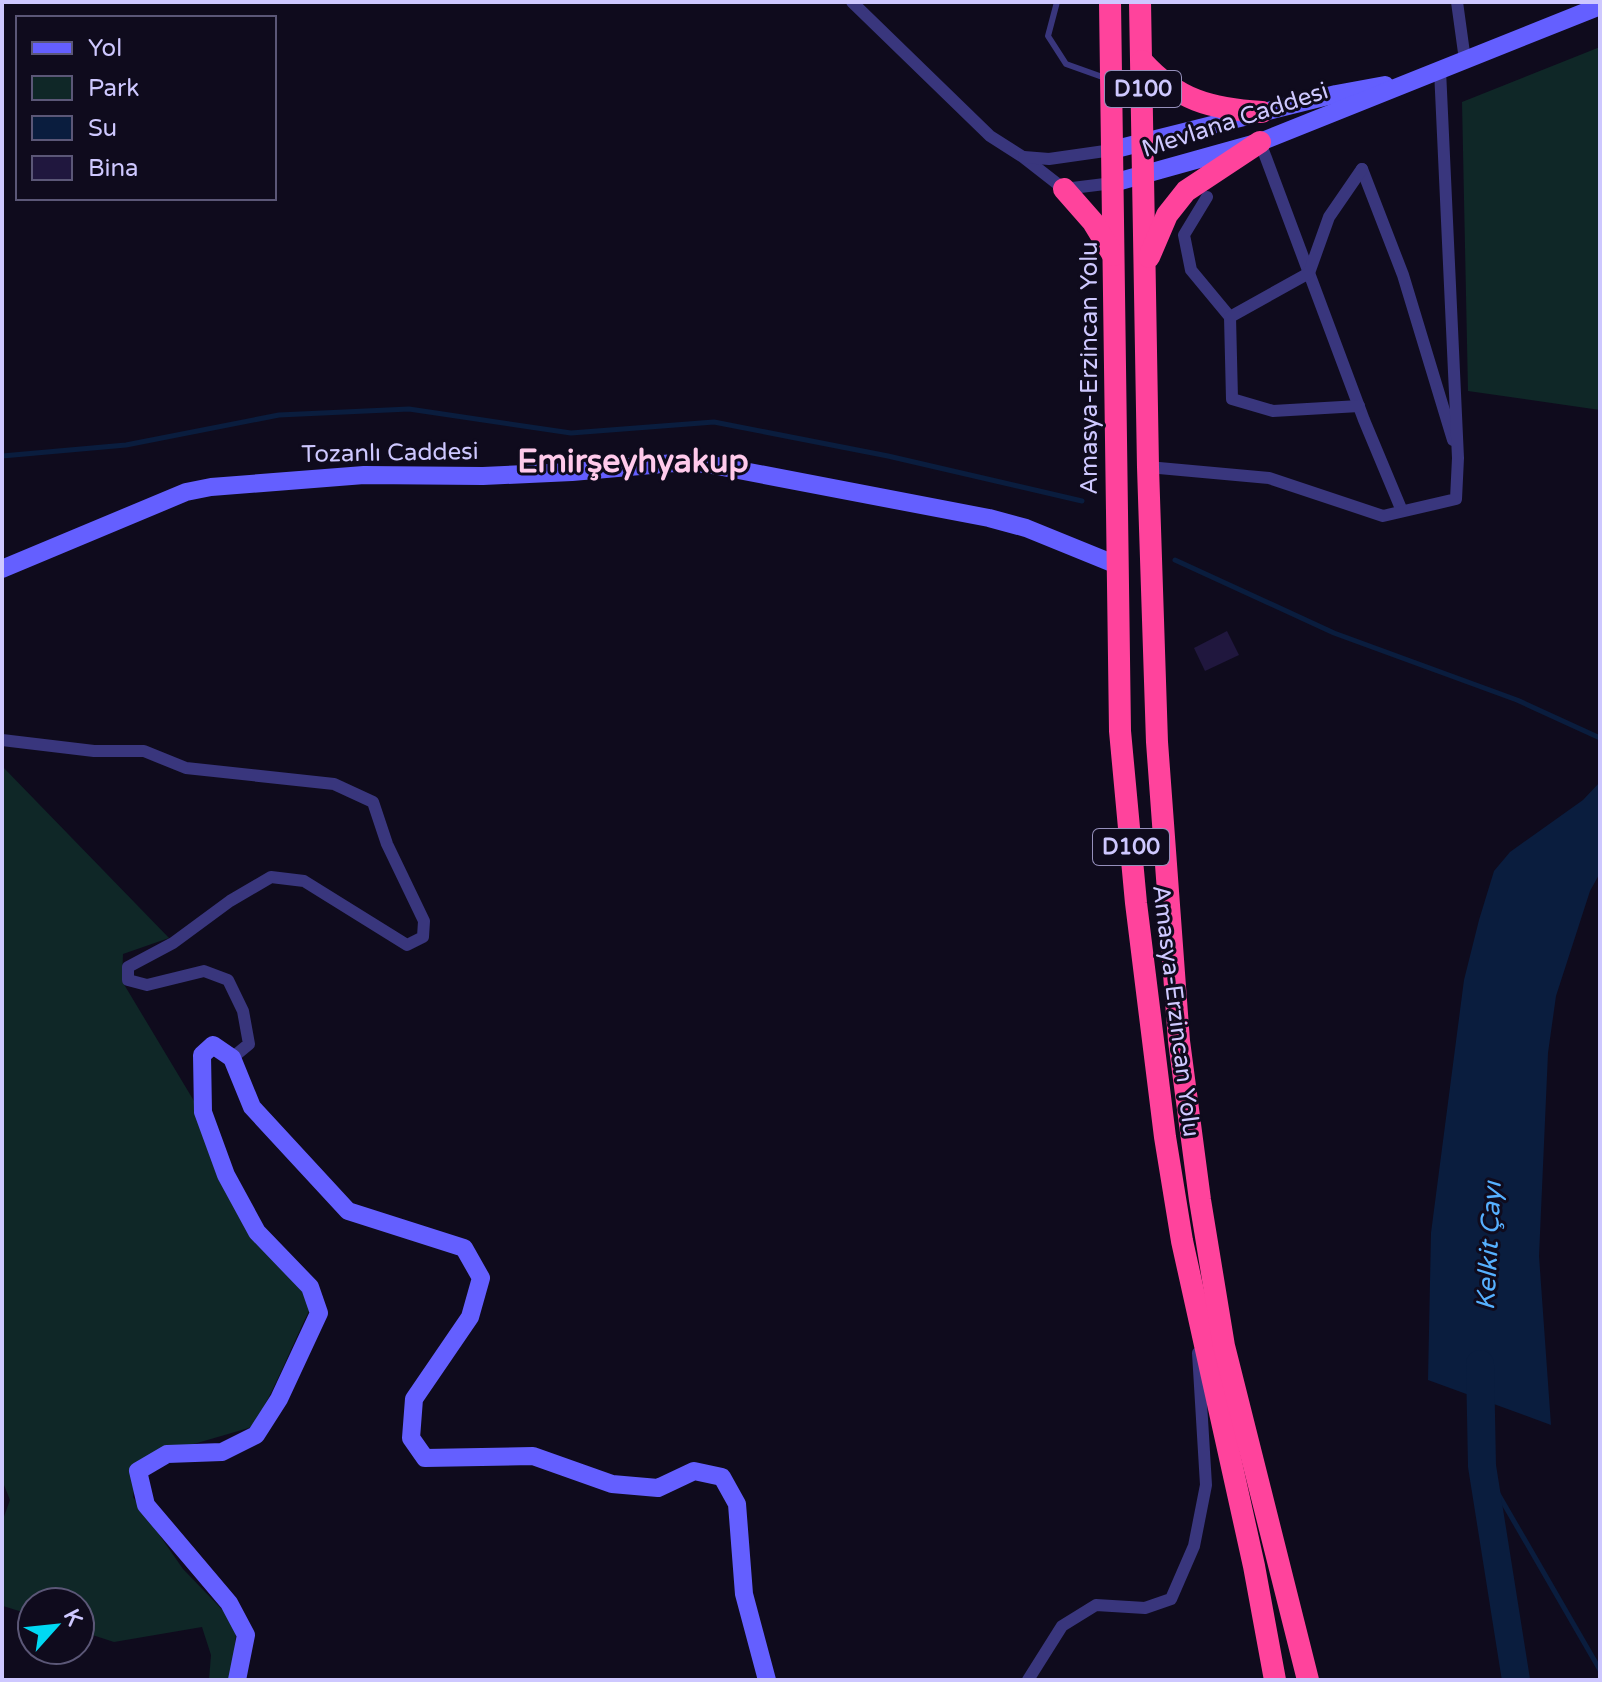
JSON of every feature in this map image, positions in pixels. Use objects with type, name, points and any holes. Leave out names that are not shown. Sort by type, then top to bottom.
[{"type":"highway","name":"Amasya-Erzincan Yolu","points":[[1110,2],[1120,731],[1135,888],[1165,1137],[1182,1241],[1254,1566],[1275,1680]]},
{"type":"highway","name":"D100","points":[[1140,2],[1148,467],[1158,757],[1179,1041],[1224,1346],[1308,1680]]},
{"type":"highway","points":[[1142,61],[1167,86],[1191,99],[1234,110],[1262,112]]},
{"type":"highway","points":[[1145,265],[1167,215],[1186,191],[1260,142]]},
{"type":"highway","points":[[1064,189],[1093,222],[1115,259]]},
{"type":"street","points":[[852,2],[990,136],[1064,189],[1113,183]]},
{"type":"street","points":[[1457,2],[1465,60]]},
{"type":"street","name":"Mevlana Caddesi","points":[[1113,183],[1260,142],[1600,6]]},
{"type":"street","points":[[1148,467],[1269,478],[1383,516],[1456,499],[1458,458],[1440,70]]},
{"type":"street","name":"Mevlana Caddesi","points":[[1112,150],[1336,94],[1415,80]]},
{"type":"street","points":[[1260,142],[1359,406],[1402,511]]},
{"type":"street","points":[[1023,157],[1049,159],[1112,150]]},
{"type":"street","points":[[1230,317],[1309,273],[1329,217],[1362,169],[1403,275],[1458,458]]},
{"type":"street","points":[[1207,197],[1184,235],[1191,270],[1230,317],[1232,399],[1273,411],[1359,406]]},
{"type":"street","name":"Tozanlı Caddesi","points":[[2,569],[186,492],[211,487],[364,475],[524,474],[674,463],[739,469],[989,518],[1026,528],[1117,565]]},
{"type":"street","points":[[2,740],[94,751],[144,751],[186,768],[334,784],[373,802],[387,844],[424,921],[423,937],[407,945],[304,881],[271,877],[230,901],[173,943],[128,967],[128,980],[147,985],[204,971],[228,980],[243,1011],[249,1044],[232,1058]]},
{"type":"street","points":[[237,1680],[246,1635],[229,1603],[146,1505],[138,1471],[167,1454],[222,1452],[256,1435],[279,1399],[319,1313],[310,1287],[257,1232],[226,1175],[203,1112],[202,1055],[213,1045],[232,1058],[252,1107],[348,1211],[464,1248],[481,1278],[470,1317],[414,1399],[411,1438],[425,1458],[533,1456],[612,1484],[658,1488],[694,1471],[722,1477],[737,1504],[744,1594],[767,1680]]},
{"type":"street","points":[[1028,1680],[1062,1626],[1096,1605],[1145,1608],[1171,1599],[1194,1546],[1206,1485],[1197,1306]]},
{"type":"lane","points":[[1057,2],[1048,36],[1066,64],[1112,80]]},
{"type":"green space","points":[[1600,47],[1600,410],[1468,391],[1462,102]]},
{"type":"green space","points":[[2,766],[169,938],[123,954],[122,981],[200,1111],[252,1231],[302,1275],[312,1305],[269,1398],[252,1427],[139,1460],[133,1497],[183,1569],[237,1625],[231,1680],[209,1680],[211,1655],[202,1627],[114,1642],[96,1636],[96,1586],[16,1586],[16,1610],[3,1606],[2,1522],[10,1500],[2,1480]]},
{"type":"water","points":[[1600,782],[1600,873],[1590,891],[1556,996],[1548,1053],[1539,1256],[1551,1425],[1428,1380],[1431,1233],[1464,980],[1494,871],[1510,852],[1583,800]]},
{"type":"building","points":[[1227,631],[1239,655],[1205,671],[1194,648]]},
{"type":"waterway","points":[[2,456],[126,445],[279,415],[409,409],[571,433],[714,422],[888,456],[1082,501]]},
{"type":"waterway","points":[[1175,560],[1334,633],[1517,700],[1600,738]]},
{"type":"waterway","name":"Kelkit Çayı","points":[[1480,1364],[1482,1466],[1516,1680]]},
{"type":"waterway","points":[[1482,1466],[1600,1670]]},
{"type":"district","name":"Emirşeyhyakup","points":[[633,462]]}]
